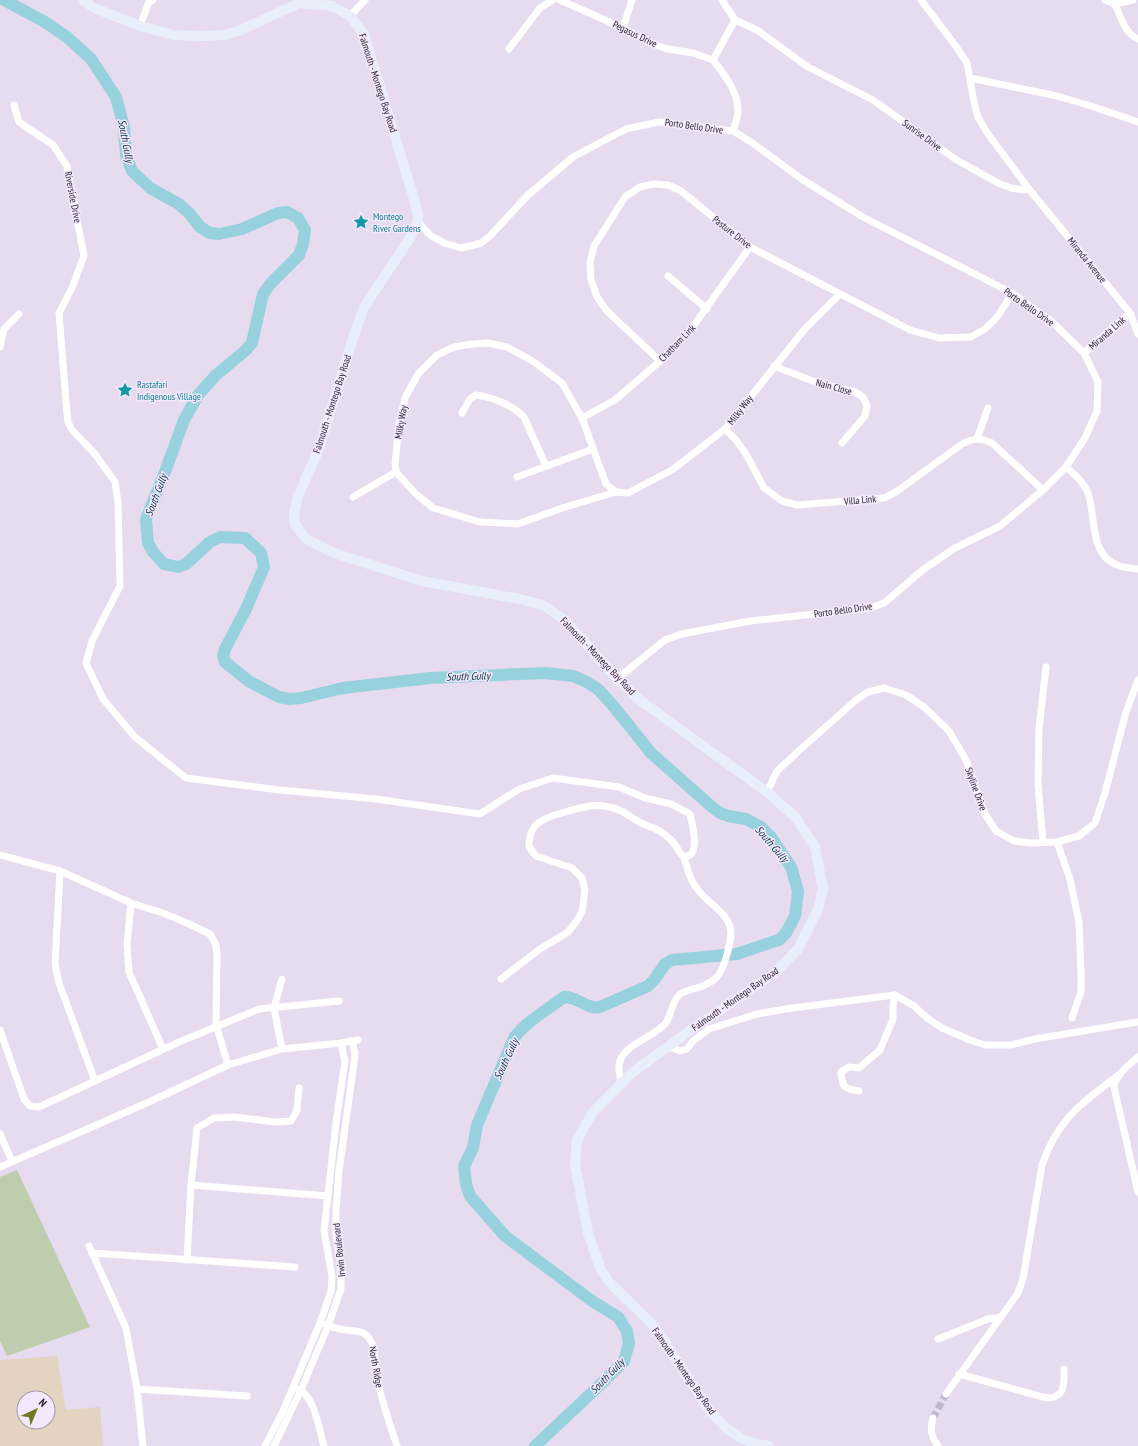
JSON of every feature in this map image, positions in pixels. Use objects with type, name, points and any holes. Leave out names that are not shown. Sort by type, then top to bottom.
[{"type":"main road","name":"Falmouth - Montego Bay Road","points":[[83,0],[94,8],[140,26],[173,35],[225,35],[241,30],[299,3],[332,6],[350,16],[364,34],[414,199],[418,222],[410,238],[364,307],[319,449],[298,496],[294,514],[295,524],[306,539],[334,553],[349,558],[422,581],[519,599],[543,605],[566,620],[617,679],[641,701],[768,792],[796,818],[815,847],[823,889],[818,910],[798,949],[775,973],[668,1046],[633,1072],[593,1112],[589,1118],[577,1140],[575,1164],[588,1233],[601,1270],[610,1283],[655,1327],[709,1410],[726,1428],[741,1438],[753,1443],[769,1446]]},
{"type":"street","points":[[140,26],[149,2],[153,0]]},
{"type":"street","points":[[350,16],[365,0]]},
{"type":"street","points":[[509,49],[540,8],[553,0]]},
{"type":"street","name":"Pegasus Drive","points":[[560,0],[623,28],[654,44],[668,49],[694,53],[713,60]]},
{"type":"street","points":[[623,28],[632,0]]},
{"type":"street","points":[[722,0],[735,20],[713,60],[720,68],[736,94],[738,110],[733,131]]},
{"type":"street","points":[[921,0],[967,63],[978,117],[988,134],[1029,189]]},
{"type":"street","points":[[1105,0],[1115,4],[1133,0]]},
{"type":"street","points":[[1115,4],[1132,37],[1138,39]]},
{"type":"street","name":"Sunrise Drive","points":[[735,20],[757,30],[808,67],[873,100],[956,159],[998,183],[1011,188],[1023,190],[1029,189]]},
{"type":"street","points":[[970,78],[1057,96],[1138,122]]},
{"type":"street","name":"Riverside Drive","points":[[14,105],[20,122],[53,145],[67,166],[84,256],[72,288],[59,314],[68,422],[72,430],[95,454],[115,482],[118,502],[120,586],[92,641],[86,663],[103,699],[135,737],[186,778],[280,790],[376,799],[480,814],[519,790],[553,778],[619,787],[645,798],[672,804],[690,814],[696,840],[691,855],[684,857]]},
{"type":"street","name":"Porto Bello Drive","points":[[418,222],[430,235],[444,243],[461,248],[481,243],[490,236],[527,196],[573,157],[626,129],[659,122],[733,131],[751,142],[803,180],[863,217],[1012,293],[1050,320],[1084,353],[1098,382],[1097,411],[1085,438],[1066,467],[1043,490],[1000,526],[955,548],[924,569],[884,603],[870,608],[750,621],[682,634],[665,640],[617,679]]},
{"type":"street","name":"Pasture Drive","points":[[660,361],[607,311],[597,297],[591,280],[590,263],[594,246],[625,197],[640,187],[654,184],[668,185],[681,191],[750,247],[910,330],[938,338],[971,337],[986,329],[998,316],[1012,293]]},
{"type":"street","name":"Miranda Avenue","points":[[1029,189],[1130,313],[1138,334]]},
{"type":"street","name":"Chatham Link","points":[[582,418],[615,400],[660,361],[689,332],[707,309],[750,247]]},
{"type":"street","points":[[668,276],[707,309]]},
{"type":"street","name":"Milky Way","points":[[616,492],[606,484],[582,418],[562,383],[534,362],[507,347],[488,343],[454,347],[437,355],[418,374],[405,398],[399,424],[395,464],[396,472],[416,494],[433,508],[480,522],[518,524],[562,508],[616,492],[628,493],[634,491],[672,470],[725,429],[804,330],[840,294]]},
{"type":"street","name":"Miranda Link","points":[[1084,353],[1130,313]]},
{"type":"street","points":[[0,347],[4,329],[19,314]]},
{"type":"street","name":"Nain Close","points":[[774,366],[818,383],[854,392],[863,397],[867,406],[865,416],[842,443]]},
{"type":"street","points":[[462,413],[470,399],[476,395],[482,395],[498,401],[519,412],[524,417],[546,466]]},
{"type":"street","points":[[988,408],[977,439],[992,443],[1043,490]]},
{"type":"street","name":"Villa Link","points":[[725,429],[736,440],[746,454],[764,488],[782,501],[797,505],[884,498],[896,492],[962,444],[969,440],[977,439]]},
{"type":"street","points":[[518,477],[593,449]]},
{"type":"street","points":[[1066,467],[1080,479],[1089,495],[1094,536],[1100,548],[1108,559],[1119,566],[1138,569]]},
{"type":"street","points":[[353,496],[396,472]]},
{"type":"street","points":[[1042,842],[1038,777],[1039,729],[1046,667]]},
{"type":"street","name":"Skyline Drive","points":[[768,792],[777,770],[856,700],[868,692],[884,688],[906,695],[924,706],[949,731],[966,760],[985,814],[996,831],[1014,841],[1031,843],[1057,842],[1079,836],[1095,823],[1105,793],[1126,712],[1138,680]]},
{"type":"street","points":[[501,979],[540,949],[568,932],[582,912],[585,890],[582,878],[572,868],[536,856],[528,847],[529,835],[534,828],[544,819],[598,804],[610,806],[662,832],[673,842],[681,855],[684,857],[692,881],[697,890],[724,915],[730,925],[731,935],[725,963],[717,978],[703,986],[680,994],[666,1023],[654,1033],[638,1042],[624,1054],[619,1065],[621,1084]]},
{"type":"street","points":[[1057,842],[1070,879],[1079,922],[1081,992],[1072,1018]]},
{"type":"street","points":[[0,855],[60,872],[130,903],[163,913],[210,934],[216,945],[216,1026],[228,1065]]},
{"type":"street","points":[[60,872],[54,964],[59,983],[95,1081]]},
{"type":"street","points":[[130,903],[127,944],[129,972],[163,1049]]},
{"type":"street","points":[[282,979],[274,1008],[282,1049]]},
{"type":"street","points":[[668,1046],[680,1051],[686,1049],[693,1041],[709,1029],[757,1014],[895,995],[914,1006],[927,1018],[942,1028],[986,1045],[1011,1045],[1138,1022]]},
{"type":"street","points":[[859,1092],[847,1089],[841,1083],[841,1072],[849,1067],[859,1068],[880,1050],[893,1019],[895,995]]},
{"type":"street","points":[[0,1030],[24,1099],[30,1106],[39,1107],[163,1049],[259,1009],[339,1001]]},
{"type":"street","name":"Irwin Boulevard","points":[[265,1446],[283,1411],[320,1323],[331,1291],[332,1276],[324,1231],[327,1196],[345,1061],[342,1043],[355,1041],[355,1053],[345,1124],[336,1210],[336,1234],[338,1256],[341,1265],[341,1289],[328,1326],[301,1390],[274,1446]]},
{"type":"street","points":[[0,1167],[149,1102],[228,1065],[282,1049],[342,1043]]},
{"type":"street","points":[[946,1394],[1018,1293],[1022,1279],[1042,1166],[1048,1147],[1059,1129],[1076,1108],[1120,1074],[1138,1057]]},
{"type":"street","points":[[1120,1074],[1115,1080],[1114,1087],[1138,1192]]},
{"type":"street","points":[[187,1260],[191,1186],[197,1128],[214,1118],[234,1117],[276,1122],[291,1121],[297,1111],[299,1088]]},
{"type":"street","points":[[336,1123],[345,1124]]},
{"type":"street","points":[[0,1134],[12,1161]]},
{"type":"street","points":[[191,1186],[327,1196]]},
{"type":"street","points":[[326,1210],[336,1210]]},
{"type":"street","points":[[89,1246],[126,1328],[137,1389],[143,1446]]},
{"type":"street","points":[[92,1253],[295,1267]]},
{"type":"street","points":[[329,1257],[338,1256]]},
{"type":"street","points":[[938,1339],[988,1319],[1001,1317]]},
{"type":"street","name":"North Ridge","points":[[320,1323],[344,1330],[359,1331],[364,1333],[371,1340],[380,1390],[387,1418],[397,1446]]},
{"type":"street","points":[[959,1374],[1047,1398],[1052,1398],[1061,1392],[1064,1384],[1064,1369]]},
{"type":"street","points":[[293,1387],[301,1390],[309,1399],[324,1446]]},
{"type":"street","points":[[137,1389],[247,1396]]},
{"type":"street","points":[[933,1418],[931,1433],[938,1446]]},
{"type":"shaded area","points":[[57,1356],[66,1410],[100,1407],[103,1446],[0,1446],[0,1360]]},
{"type":"green space","points":[[17,1170],[90,1327],[7,1356],[0,1341],[0,1177]]},
{"type":"waterway","name":"South Gully","points":[[4,0],[45,22],[67,37],[91,59],[116,97],[124,127],[126,155],[132,171],[150,188],[179,204],[190,214],[200,227],[210,233],[219,234],[242,229],[278,213],[287,212],[298,218],[305,230],[303,244],[299,255],[271,283],[263,294],[252,343],[246,350],[216,375],[198,395],[184,420],[146,519],[148,543],[153,552],[164,564],[178,567],[186,564],[210,542],[220,537],[245,538],[261,553],[264,567],[246,609],[225,649],[223,656],[225,662],[250,682],[279,697],[290,699],[301,698],[343,688],[430,678],[545,673],[573,676],[587,682],[599,690],[651,753],[712,807],[720,813],[746,819],[761,827],[771,837],[791,867],[798,891],[795,916],[786,933],[779,940],[737,954],[672,960],[665,964],[648,986],[600,1007],[591,1007],[569,997],[564,997],[531,1021],[514,1038],[477,1125],[473,1148],[464,1166],[466,1184],[470,1196],[505,1236],[592,1301],[618,1317],[627,1331],[629,1343],[624,1361],[535,1446]]},
{"type":"tunnel","points":[[933,1418],[946,1394]]},
{"type":"place","name":"Montego River Gardens","points":[[361,222]]},
{"type":"place","name":"Rastafari Indigenous Village","points":[[125,390]]}]
